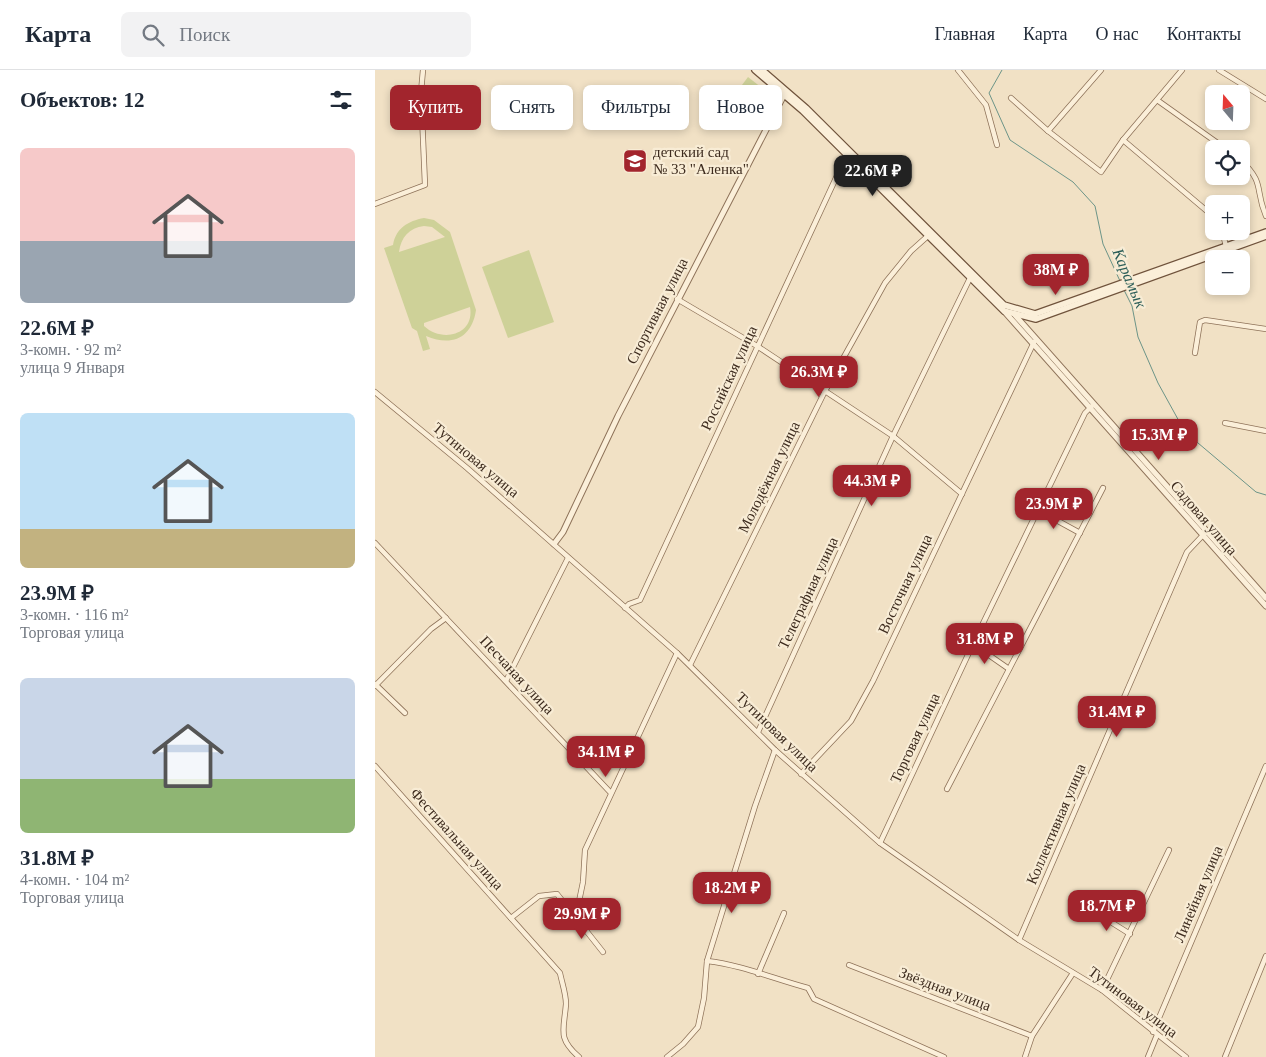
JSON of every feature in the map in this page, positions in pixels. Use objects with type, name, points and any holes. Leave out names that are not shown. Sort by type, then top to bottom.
[{"type":"main road","points":[[755,70],[785,93]]},
{"type":"main road","points":[[762,70],[1004,308],[1014,314],[1036,319],[1266,236]]},
{"type":"main road","points":[[1134,283],[1266,232]]},
{"type":"main road","points":[[1004,308],[1035,314],[1109,292]]},
{"type":"street","points":[[375,204],[425,185],[421,92],[423,70]]},
{"type":"street","points":[[958,70],[985,105],[997,145]]},
{"type":"street","points":[[1048,131],[1101,70]]},
{"type":"street","points":[[1011,98],[1048,131],[1101,172],[1123,140],[1182,70]]},
{"type":"street","points":[[1219,70],[1266,98]]},
{"type":"street","name":"Спортивная улица","points":[[554,544],[563,532],[618,416],[677,299],[785,93]]},
{"type":"street","points":[[1157,100],[1213,140]]},
{"type":"street","points":[[1123,140],[1205,208]]},
{"type":"street","name":"Российская улица","points":[[625,608],[629,604],[640,600],[848,153]]},
{"type":"street","points":[[1250,167],[1257,172],[1264,188],[1263,208],[1266,216]]},
{"type":"street","name":"Молодёжная улица","points":[[690,665],[825,391],[885,283],[911,251],[930,235]]},
{"type":"street","points":[[1224,240],[1226,246]]},
{"type":"street","name":"Телеграфная улица","points":[[758,732],[893,436],[971,276]]},
{"type":"street","points":[[677,299],[757,346],[893,436],[962,494]]},
{"type":"street","name":"Садовая улица","points":[[1004,308],[1035,340],[1266,598]]},
{"type":"street","points":[[1014,314],[1035,340]]},
{"type":"street","points":[[1195,353],[1200,322],[1205,320],[1266,328]]},
{"type":"street","name":"Восточная улица","points":[[801,774],[851,721],[873,681],[1035,340]]},
{"type":"street","name":"Тутиновая улица","points":[[375,392],[467,468],[677,653],[775,750],[880,843],[1019,940],[1102,990],[1186,1057]]},
{"type":"street","name":"Садовая улица","points":[[1093,405],[1203,536],[1266,606]]},
{"type":"street","name":"Торговая улица","points":[[880,843],[973,644],[1085,413],[1093,405]]},
{"type":"street","points":[[1225,423],[1266,431]]},
{"type":"street","points":[[947,789],[1103,488]]},
{"type":"street","points":[[1038,510],[1080,533]]},
{"type":"street","name":"Коллективная улица","points":[[1019,940],[1187,552],[1207,531]]},
{"type":"street","name":"Песчаная улица","points":[[375,544],[610,792]]},
{"type":"street","points":[[506,681],[568,558]]},
{"type":"street","points":[[405,713],[375,685],[431,629],[446,618]]},
{"type":"street","points":[[973,644],[1009,669]]},
{"type":"street","points":[[576,916],[583,882],[585,850],[610,792],[677,653]]},
{"type":"street","points":[[667,1057],[698,1028],[704,998],[707,961],[755,806],[775,750]]},
{"type":"street","name":"Фестивальная улица","points":[[375,766],[560,973],[566,1002],[562,1033],[564,1042],[579,1057]]},
{"type":"street","name":"Линейная улица","points":[[1148,1057],[1155,1033],[1266,766]]},
{"type":"street","points":[[1102,990],[1169,850]]},
{"type":"street","points":[[511,918],[539,896],[557,894],[603,952]]},
{"type":"street","points":[[1095,912],[1129,934]]},
{"type":"street","points":[[758,974],[784,913]]},
{"type":"street","points":[[1225,1057],[1266,956]]},
{"type":"street","points":[[707,961],[732,964],[758,974],[808,988],[815,999],[944,1057]]},
{"type":"street","name":"Звёздная улица","points":[[849,965],[1031,1036]]},
{"type":"street","points":[[1025,1057],[1031,1036],[1073,973]]},
{"type":"green space","points":[[748,77],[758,85],[742,85]]},
{"type":"green space","points":[[418,219],[434,220],[450,232],[476,310],[470,327],[459,338],[444,341],[426,336],[430,349],[423,351],[417,331],[412,328],[384,248],[393,245],[397,234],[404,226]],"holes":[[[424,226],[432,227],[445,237],[399,252],[407,234],[414,229]],[[470,307],[470,317],[467,324],[456,333],[448,335],[439,334],[424,326],[424,323]]]},
{"type":"green space","points":[[529,250],[554,322],[508,338],[482,267]]},
{"type":"waterway","name":"Карамык","points":[[1002,70],[989,93],[1010,140],[1073,182],[1095,206],[1103,244],[1120,281]]},
{"type":"waterway","name":"Карамык","points":[[1124,290],[1132,306],[1138,337],[1158,383],[1185,432],[1256,492],[1266,495]]},
{"type":"place","name":"детский сад № 33 \"Аленка\"","points":[[635,161]]}]
